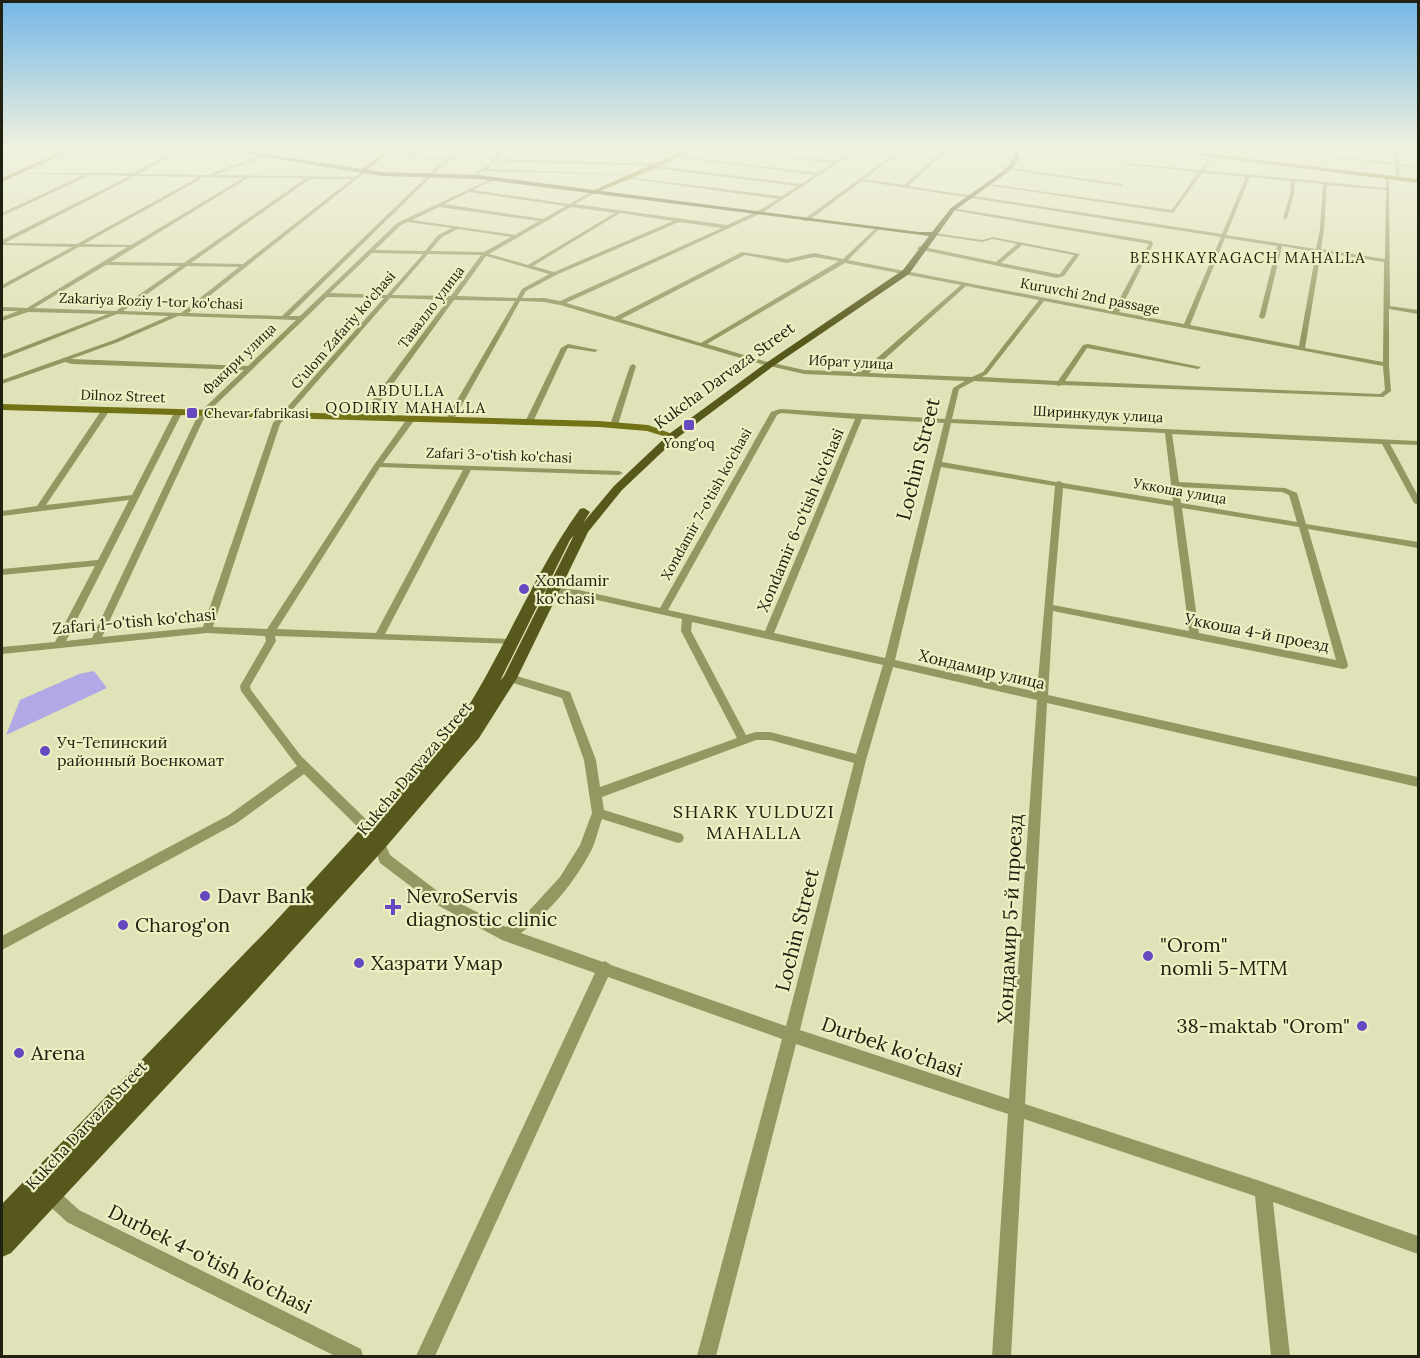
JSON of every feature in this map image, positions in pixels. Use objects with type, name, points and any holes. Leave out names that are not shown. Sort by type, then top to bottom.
[{"type":"main road","points":[[747,211],[931,235]]},
{"type":"main road","name":"Kukcha Darvaza Street","points":[[2,1244],[44,1190],[473,734],[510,678],[571,529],[619,473],[766,364],[903,272],[922,249],[945,211]]},
{"type":"main road","name":"Kukcha Darvaza Street","points":[[931,235],[952,211]]},
{"type":"main road","name":"Kukcha Darvaza Street","points":[[375,837],[469,720],[545,589],[594,515],[668,435]]},
{"type":"main road","name":"Kukcha Darvaza Street","points":[[2,1221],[44,1190]]},
{"type":"street","points":[[2,243],[63,211]]},
{"type":"street","points":[[2,287],[138,211]]},
{"type":"street","points":[[2,319],[29,309],[189,211]]},
{"type":"street","points":[[2,357],[118,312],[262,211]]},
{"type":"street","points":[[2,382],[66,360],[181,314],[314,211]]},
{"type":"street","points":[[284,317],[395,211]]},
{"type":"street","name":"Факири улица","points":[[96,640],[203,413],[371,251],[405,220],[424,211]]},
{"type":"street","points":[[483,211],[543,220]]},
{"type":"street","name":"Тавалло улица","points":[[364,416],[485,254],[559,211]]},
{"type":"street","points":[[615,211],[729,227]]},
{"type":"street","points":[[561,303],[762,211]]},
{"type":"street","points":[[807,219],[818,211]]},
{"type":"street","points":[[961,211],[1150,242],[1115,313]]},
{"type":"street","points":[[1069,211],[1386,261]]},
{"type":"street","points":[[1186,327],[1233,211]]},
{"type":"street","points":[[1285,218],[1287,211]]},
{"type":"street","points":[[1302,349],[1323,211]]},
{"type":"street","points":[[1386,211],[1386,365]]},
{"type":"street","points":[[528,267],[619,212]]},
{"type":"street","points":[[405,220],[514,236]]},
{"type":"street","points":[[450,419],[524,290],[554,274],[679,220]]},
{"type":"street","name":"G'ulom Zafariy ko'chasi","points":[[207,630],[277,423],[440,236],[456,228]]},
{"type":"street","points":[[701,345],[844,261],[877,228]]},
{"type":"street","points":[[922,249],[1060,276],[1077,254],[991,238],[982,241],[931,235]]},
{"type":"street","points":[[2,243],[131,246]]},
{"type":"street","points":[[997,264],[1021,243]]},
{"type":"street","points":[[1262,317],[1280,244]]},
{"type":"street","points":[[371,251],[485,254],[554,274]]},
{"type":"street","name":"Kuruvchi 2nd passage","points":[[614,320],[744,253],[791,260],[813,255],[1386,365]]},
{"type":"street","points":[[104,263],[244,266]]},
{"type":"street","points":[[862,375],[965,284]]},
{"type":"street","name":"Ибрат улица","points":[[326,295],[519,299],[561,303],[766,364],[804,372],[1059,384],[1385,395],[1388,391],[1386,365]]},
{"type":"street","name":"Lochin Street","points":[[706,1356],[791,1035],[860,760],[889,663],[956,388],[985,373],[1042,299]]},
{"type":"street","points":[[1386,307],[1419,312]]},
{"type":"street","name":"Zakariya Roziy 1-tor ko'chasi","points":[[2,309],[300,318]]},
{"type":"street","points":[[530,422],[564,348],[568,346],[595,350]]},
{"type":"street","points":[[1059,384],[1084,346],[1198,367]]},
{"type":"street","points":[[66,360],[248,368]]},
{"type":"street","points":[[614,425],[633,366]]},
{"type":"street","name":"Dilnoz Street","points":[[2,407],[614,425],[648,428],[668,435]]},
{"type":"street","points":[[40,508],[106,410]]},
{"type":"street","points":[[60,643],[178,412]]},
{"type":"street","name":"Ширинкудук улица","points":[[777,412],[1419,443]]},
{"type":"street","name":"Xondamir 7-o'tish ko'chasi","points":[[662,612],[777,412]]},
{"type":"street","name":"Xondamir 6-o'tish ko'chasi","points":[[768,635],[859,417]]},
{"type":"street","points":[[375,837],[297,759],[246,691],[247,680],[271,641],[270,632],[378,465],[412,418]]},
{"type":"street","points":[[1168,430],[1194,634]]},
{"type":"street","points":[[1385,442],[1419,503]]},
{"type":"street","name":"Уккоша улица","points":[[937,464],[1419,545]]},
{"type":"street","name":"Zafari 3-o'tish ko'chasi","points":[[378,465],[619,473]]},
{"type":"street","points":[[379,636],[468,468]]},
{"type":"street","name":"Хондамир 5-й проезд","points":[[1001,1356],[1048,607],[1059,483]]},
{"type":"street","name":"Уккоша 4-й проезд","points":[[1048,607],[1343,665],[1295,496],[1288,490],[1175,484]]},
{"type":"street","points":[[2,513],[136,497]]},
{"type":"street","points":[[2,572],[103,562]]},
{"type":"street","name":"Хондамир улица","points":[[545,589],[579,593],[1419,782]]},
{"type":"street","points":[[687,618],[686,631],[743,739]]},
{"type":"street","name":"Zafari 1-o'tish ko'chasi","points":[[2,651],[60,643],[207,630],[513,642]]},
{"type":"street","points":[[507,935],[532,917],[565,881],[586,847],[598,813],[590,760],[566,695],[510,678]]},
{"type":"street","points":[[596,795],[743,739],[770,736],[860,760]]},
{"type":"street","points":[[2,943],[233,819],[305,766]]},
{"type":"street","points":[[598,813],[678,838]]},
{"type":"street","name":"Durbek ko'chasi","points":[[375,837],[385,859],[435,897],[507,935],[791,1035],[1263,1190],[1419,1245]]},
{"type":"street","points":[[425,1356],[605,968]]},
{"type":"street","name":"Durbek 4-o'tish ko'chasi","points":[[44,1190],[73,1216],[354,1356]]},
{"type":"street","points":[[1263,1190],[1280,1356]]},
{"type":"shaded area","points":[[94,671],[107,688],[6,735],[20,700],[79,674]]},
{"type":"place","name":"Chevar fabrikasi","points":[[192,413]]},
{"type":"place","name":"Yong'oq","points":[[689,425]]},
{"type":"place","name":"Xondamir ko'chasi","points":[[524,589]]},
{"type":"place","name":"Уч-Тепинский районный Военкомат","points":[[45,751]]},
{"type":"place","name":"Davr Bank","points":[[205,896]]},
{"type":"place","name":"NevroServis diagnostic clinic","points":[[393,907]]},
{"type":"place","name":"Charog'on","points":[[123,925]]},
{"type":"place","name":"\"Orom\" nomli 5-MTM","points":[[1148,956]]},
{"type":"place","name":"Хазрати Умар","points":[[359,963]]},
{"type":"place","name":"38-maktab \"Orom\"","points":[[1362,1026]]},
{"type":"place","name":"Arena","points":[[19,1053]]},
{"type":"district","name":"BESHKAYRAGACH MAHALLA","points":[[1248,258]]},
{"type":"district","name":"ABDULLA QODIRIY MAHALLA","points":[[406,400]]},
{"type":"district","name":"SHARK YULDUZI MAHALLA","points":[[754,822]]}]
